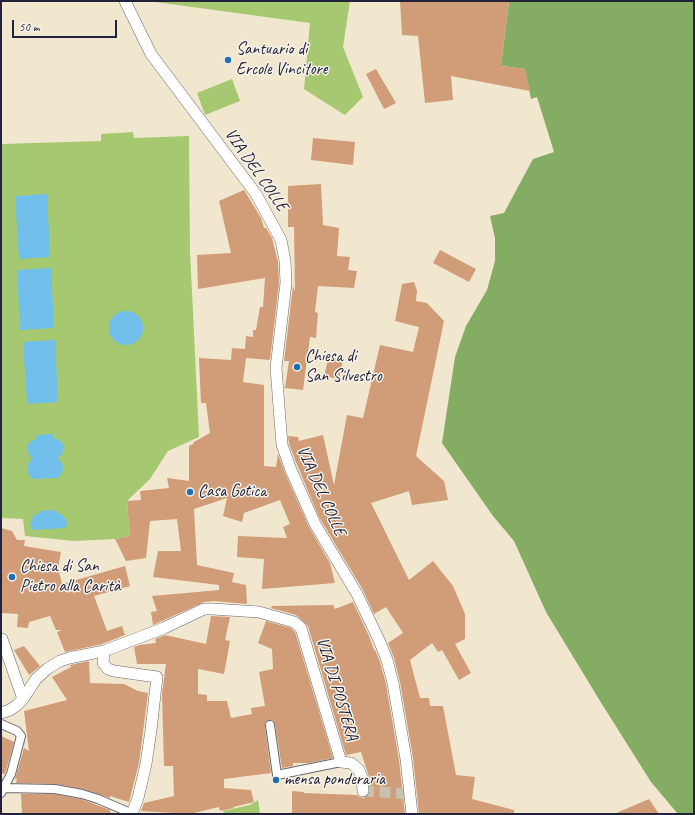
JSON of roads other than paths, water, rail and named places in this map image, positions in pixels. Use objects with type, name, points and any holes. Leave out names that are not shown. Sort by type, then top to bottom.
[{"type":"street","name":"VIA DEL COLLE","points":[[125,1],[151,54],[256,194],[281,240],[285,254],[286,283],[276,368],[282,445],[291,470],[315,524],[357,594],[387,660],[394,690],[406,759],[412,814]]},
{"type":"street","name":"VIA DI POSTERA","points":[[104,651],[164,628],[201,610],[256,611],[294,622],[299,625],[341,762]]},
{"type":"street","points":[[2,639],[23,699]]},
{"type":"street","points":[[1,713],[10,710],[23,699],[36,678],[56,663],[69,658],[104,651],[104,664],[109,669],[157,677],[149,746],[138,798],[132,814]]},
{"type":"street","points":[[1,724],[17,732],[21,736],[14,766],[3,790],[55,790],[82,794],[98,799],[132,814],[138,814]]},
{"type":"street","points":[[270,725],[277,775],[341,762],[352,763],[359,770],[361,775],[363,791]]},
{"type":"water","points":[[47,194],[50,257],[19,259],[15,196]]},
{"type":"water","points":[[51,268],[54,328],[20,330],[17,270]]},
{"type":"water","points":[[129,311],[138,316],[142,321],[142,335],[138,340],[133,344],[123,345],[119,344],[110,335],[109,325],[110,321],[119,312]]},
{"type":"water","points":[[55,340],[58,402],[27,404],[23,342]]},
{"type":"water","points":[[53,434],[54,439],[58,439],[64,445],[62,454],[58,458],[63,465],[62,474],[57,478],[32,479],[27,472],[28,464],[32,459],[28,452],[28,444],[32,440],[36,440],[37,435]]},
{"type":"water","points":[[56,510],[57,513],[61,514],[66,519],[67,524],[65,528],[32,530],[30,523],[35,514],[39,514],[40,511]]},
{"type":"tunnel","points":[[363,791],[409,794]]},
{"type":"place","name":"Santuario di Ercole Vincitore","points":[[228,60]]},
{"type":"place","name":"Chiesa di San Silvestro","points":[[297,367]]},
{"type":"place","name":"Casa Gotica","points":[[190,492]]},
{"type":"place","name":"Chiesa di San Pietro alla Carità","points":[[12,577]]},
{"type":"place","name":"mensa ponderaria","points":[[276,780]]}]
